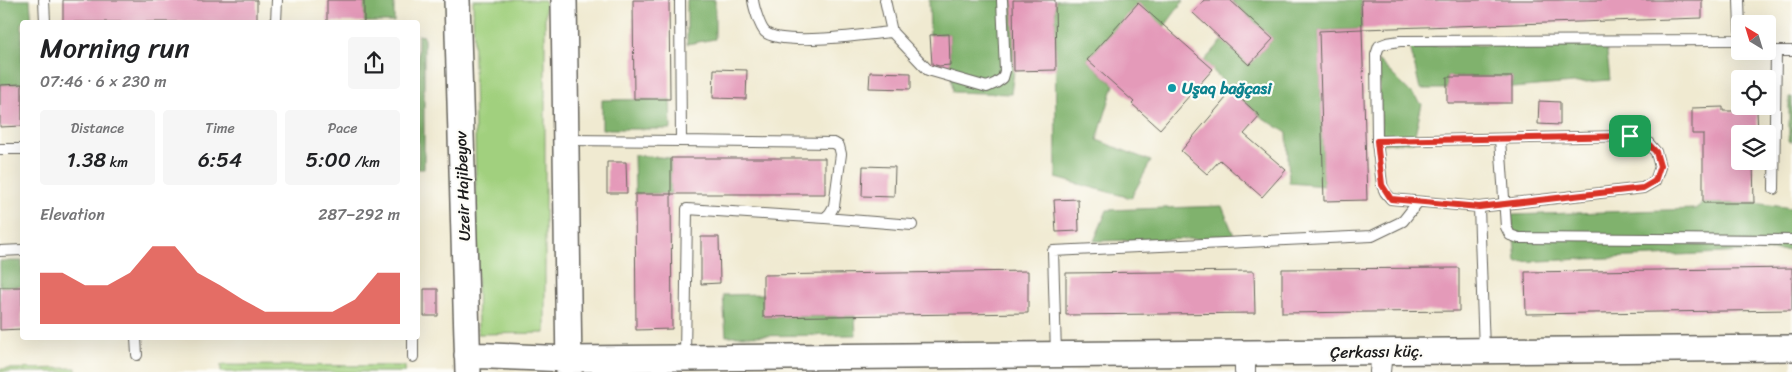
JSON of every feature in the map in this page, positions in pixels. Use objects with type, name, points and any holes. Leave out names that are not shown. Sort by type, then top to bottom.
[{"type":"street","name":"Uzeir Hajibeyov","points":[[457,0],[467,364]]},
{"type":"street","points":[[564,0],[569,365]]},
{"type":"street","name":"Çerkassı küç.","points":[[467,364],[569,365],[685,358],[960,364],[1056,354],[1244,362],[1381,362],[1484,350],[1792,348]]},
{"type":"lane","points":[[44,0],[45,20]]},
{"type":"lane","points":[[276,20],[277,0]]},
{"type":"lane","points":[[680,0],[681,141]]},
{"type":"lane","points":[[753,0],[758,18],[765,32],[779,39],[808,39],[892,32]]},
{"type":"lane","points":[[885,0],[892,32],[928,70],[987,87],[1003,78],[1005,72],[1002,0]]},
{"type":"lane","points":[[1739,0],[1740,15]]},
{"type":"lane","points":[[1377,141],[1630,136],[1645,140],[1656,152],[1660,166],[1655,181],[1643,188],[1479,207],[1391,199],[1382,185],[1377,141],[1376,55],[1379,46],[1386,43],[1410,41],[1731,40]]},
{"type":"lane","points":[[1776,50],[1792,51]]},
{"type":"lane","points":[[1772,60],[1774,189]]},
{"type":"lane","points":[[1500,139],[1506,227],[1510,235],[1519,238],[1792,240]]},
{"type":"lane","points":[[566,140],[834,143],[839,146],[841,154],[834,206],[825,218]]},
{"type":"lane","points":[[0,149],[20,149]]},
{"type":"lane","points":[[1056,354],[1053,251],[1372,236],[1403,221],[1418,202]]},
{"type":"lane","points":[[1479,207],[1484,350]]},
{"type":"lane","points":[[685,358],[687,209],[912,225]]},
{"type":"lane","points":[[0,251],[20,250]]},
{"type":"lane","points":[[136,340],[136,355]]},
{"type":"lane","points":[[413,340],[413,357]]},
{"type":"green space","points":[[0,0],[30,0],[32,20],[20,20],[20,84],[0,85]]},
{"type":"green space","points":[[364,0],[394,0],[394,20],[364,20]]},
{"type":"green space","points":[[473,0],[545,0],[545,333],[478,334]]},
{"type":"green space","points":[[687,0],[715,0],[715,39],[687,44]]},
{"type":"green space","points":[[929,0],[1013,0],[1014,71],[1011,94],[953,92],[949,34],[930,35]]},
{"type":"green space","points":[[1055,0],[1184,0],[1164,27],[1138,4],[1087,60],[1114,85],[1097,140],[1151,161],[1131,198],[1056,178]]},
{"type":"green space","points":[[1231,0],[1361,0],[1362,29],[1319,31],[1324,186],[1289,183],[1287,133],[1260,116],[1232,91],[1204,61],[1223,40],[1249,65],[1273,39]]},
{"type":"green space","points":[[420,35],[424,36],[424,169],[420,169]]},
{"type":"green space","points":[[1606,44],[1610,80],[1512,88],[1512,77],[1447,77],[1447,89],[1420,89],[1410,46]]},
{"type":"green space","points":[[1378,60],[1422,104],[1413,142],[1382,144]]},
{"type":"green space","points":[[1789,97],[1792,97],[1792,142],[1789,141]]},
{"type":"green space","points":[[670,99],[671,129],[602,129],[602,100]]},
{"type":"green space","points":[[634,155],[671,158],[671,194],[635,194]]},
{"type":"green space","points":[[1703,203],[1754,203],[1792,208],[1792,250],[1516,262],[1512,215],[1695,209]]},
{"type":"green space","points":[[1222,206],[1235,238],[1094,241],[1107,210]]},
{"type":"green space","points":[[0,261],[20,261],[20,287],[0,287]]},
{"type":"green space","points":[[763,294],[764,317],[855,316],[856,335],[726,336],[723,295]]},
{"type":"green space","points":[[221,365],[405,366],[405,372],[221,372]]},
{"type":"green space","points":[[76,368],[76,372],[0,372],[0,369]]},
{"type":"building","points":[[63,0],[257,0],[257,20],[63,20]]},
{"type":"building","points":[[327,0],[364,0],[364,20],[327,20]]},
{"type":"building","points":[[633,0],[669,0],[670,99],[634,99]]},
{"type":"building","points":[[1013,0],[1055,0],[1056,70],[1014,71]]},
{"type":"building","points":[[1204,0],[1230,0],[1273,39],[1249,65],[1193,13]]},
{"type":"building","points":[[1361,0],[1702,0],[1702,18],[1362,29]]},
{"type":"building","points":[[1138,3],[1213,69],[1160,129],[1132,104],[1134,102],[1087,60]]},
{"type":"building","points":[[1362,29],[1367,200],[1324,201],[1319,31]]},
{"type":"building","points":[[949,34],[950,65],[939,66],[932,64],[930,35]]},
{"type":"building","points":[[714,69],[747,70],[746,99],[713,98]]},
{"type":"building","points":[[870,72],[911,73],[911,89],[869,88]]},
{"type":"building","points":[[1447,77],[1512,77],[1512,103],[1447,103]]},
{"type":"building","points":[[20,84],[20,126],[0,127],[0,85]]},
{"type":"building","points":[[1232,91],[1260,116],[1244,134],[1286,170],[1262,197],[1220,160],[1207,174],[1181,151]]},
{"type":"building","points":[[1539,101],[1560,102],[1560,125],[1538,124]]},
{"type":"building","points":[[1723,107],[1723,111],[1731,111],[1731,115],[1757,115],[1758,125],[1731,125],[1731,170],[1753,170],[1754,203],[1703,203],[1703,134],[1692,134],[1692,108]]},
{"type":"building","points":[[671,158],[825,158],[825,194],[671,194]]},
{"type":"building","points":[[607,162],[626,162],[627,193],[607,193]]},
{"type":"building","points":[[863,166],[895,167],[894,197],[862,196]]},
{"type":"building","points":[[635,194],[671,194],[672,329],[636,330]]},
{"type":"building","points":[[1078,199],[1079,231],[1056,232],[1054,200]]},
{"type":"building","points":[[701,237],[719,237],[720,283],[701,284]]},
{"type":"building","points":[[1459,268],[1459,311],[1282,313],[1282,269]]},
{"type":"building","points":[[1792,268],[1792,310],[1526,314],[1525,272]]},
{"type":"building","points":[[1028,271],[1028,313],[763,317],[763,275]]},
{"type":"building","points":[[1254,271],[1255,313],[1066,315],[1066,273]]},
{"type":"building","points":[[0,287],[20,287],[20,329],[0,330]]},
{"type":"building","points":[[424,289],[438,289],[438,316],[424,316]]},
{"type":"place","name":"Uşaq bağçasi","points":[[1172,88]]},
{"type":"route","points":[[1630,136],[1645,140],[1656,152],[1660,166],[1655,181],[1643,188],[1479,207],[1391,199],[1382,185],[1377,141],[1500,139],[1630,136]]}]
